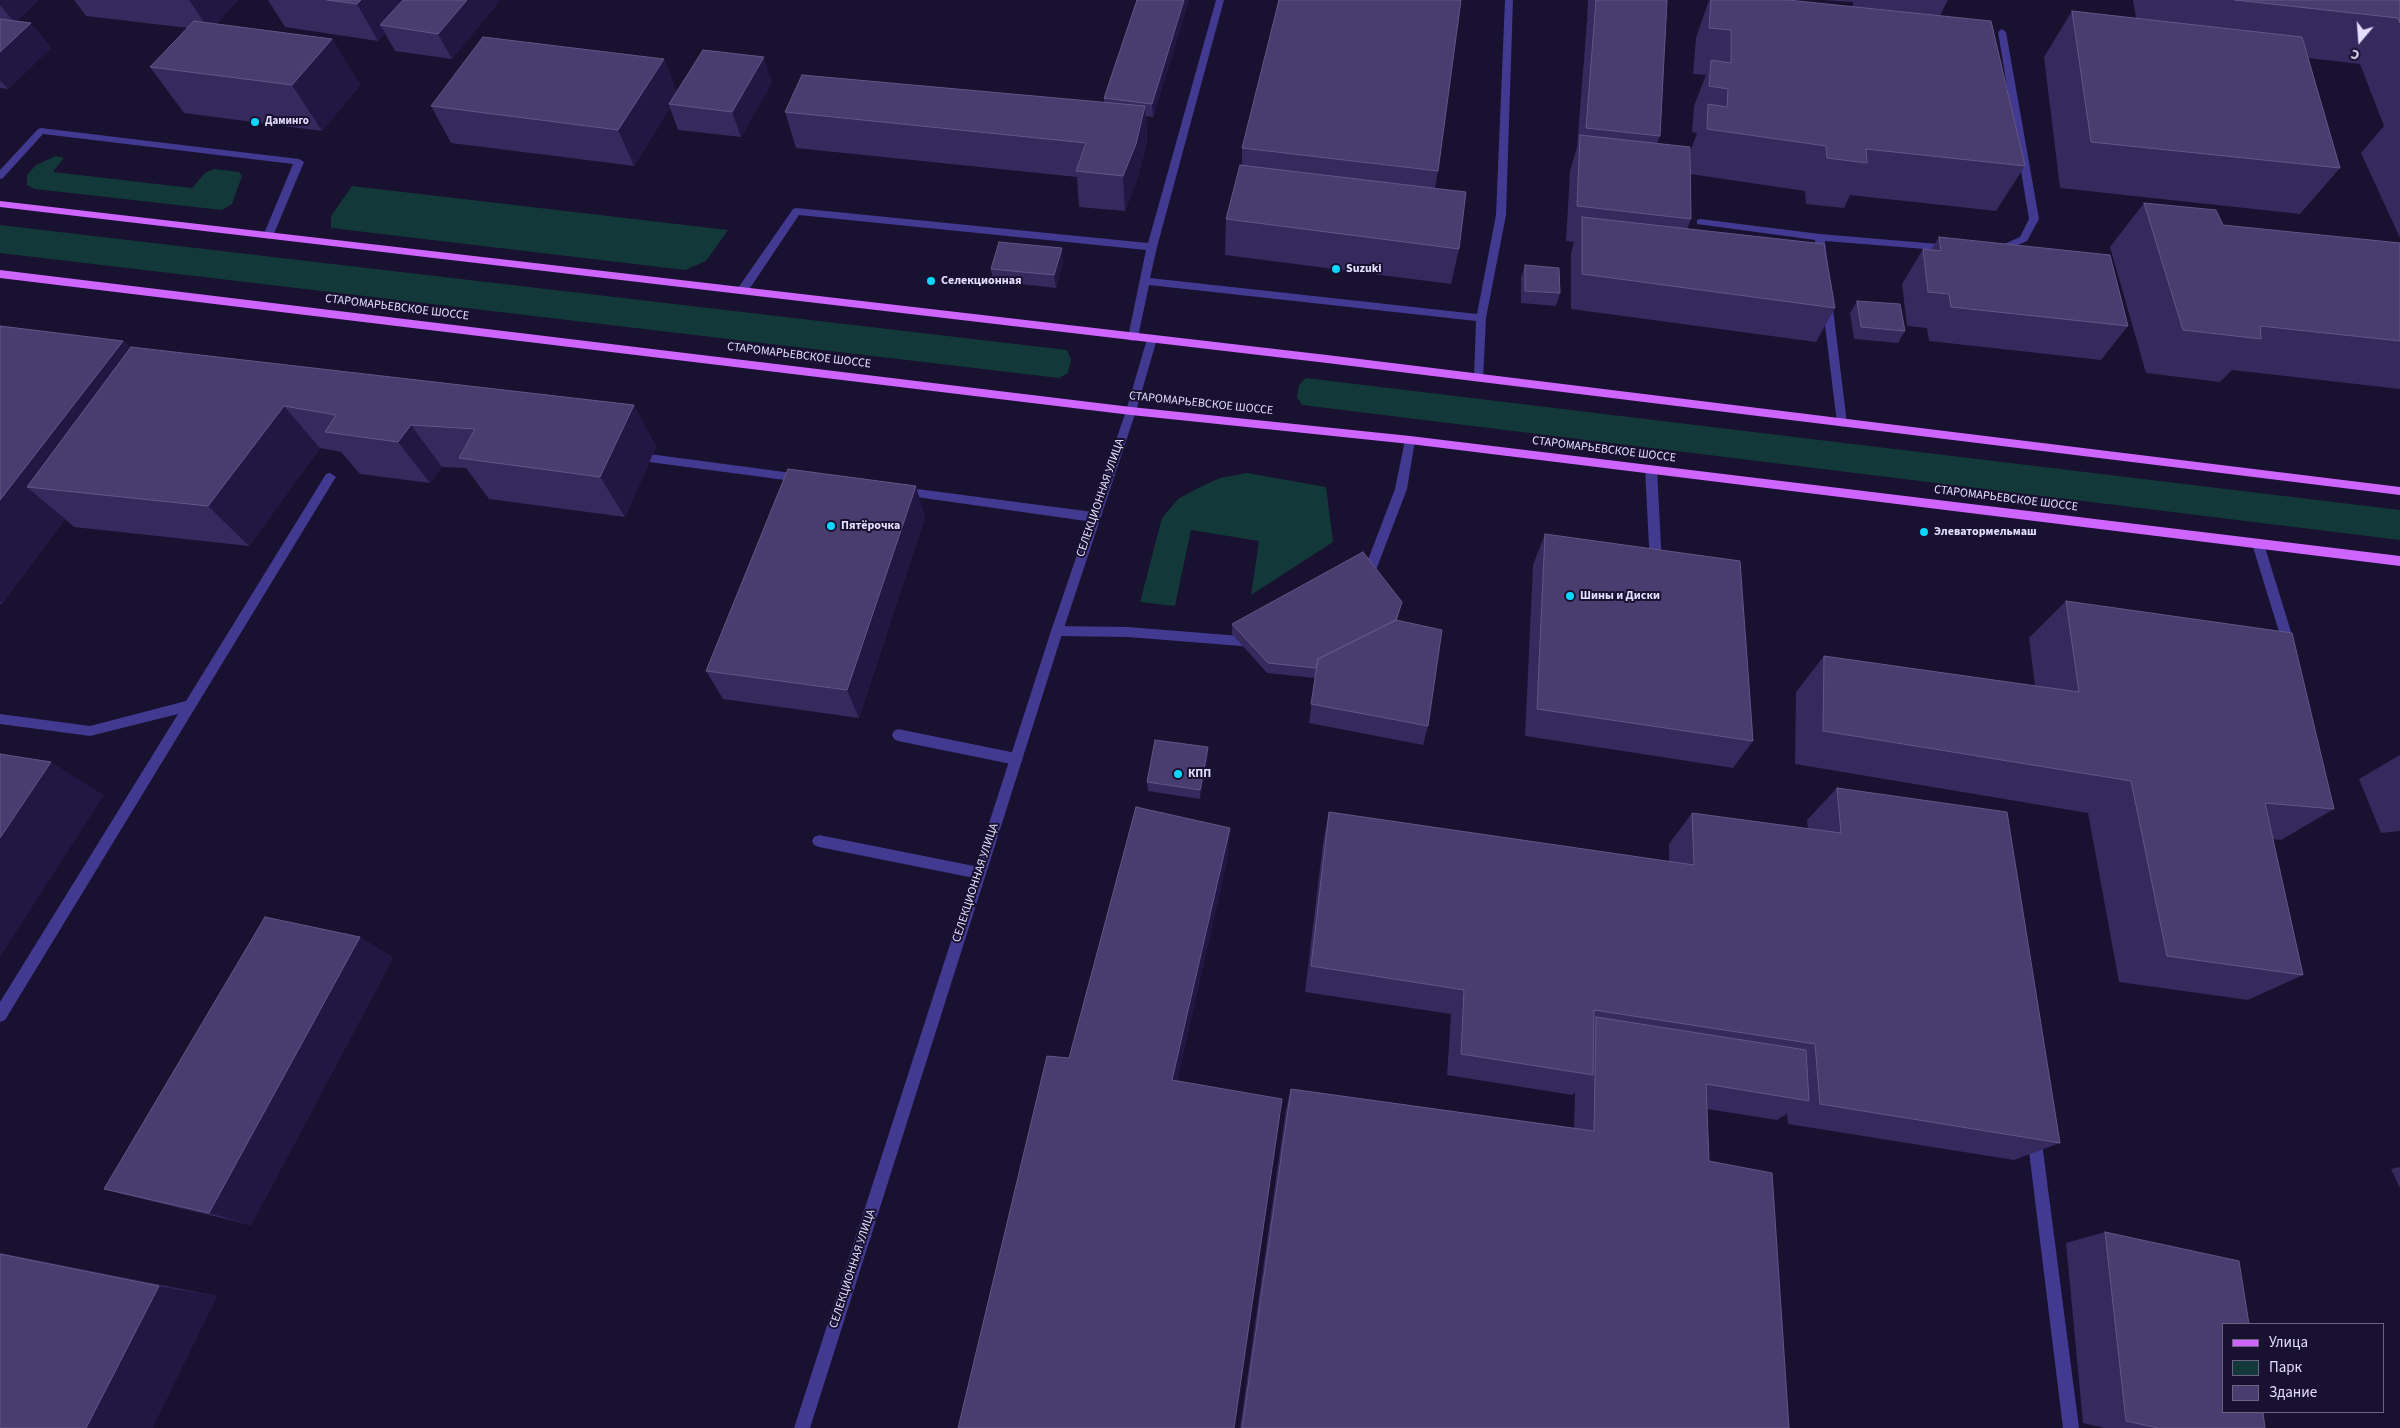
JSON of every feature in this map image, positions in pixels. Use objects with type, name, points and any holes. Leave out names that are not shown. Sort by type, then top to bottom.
[{"type":"main road","points":[[0,204],[1479,378],[2400,491]]},
{"type":"main road","name":"СТАРОМАРЬЕВСКОЕ ШОССЕ","points":[[0,274],[1131,411],[1410,440],[2400,561]]},
{"type":"street","points":[[1133,337],[1152,247],[1220,0]]},
{"type":"street","points":[[1479,378],[1481,318],[1501,215],[1509,0]]},
{"type":"street","points":[[1984,251],[1993,252],[2024,239],[2034,219],[2002,32]]},
{"type":"street","points":[[0,176],[41,131],[299,162],[268,236]]},
{"type":"street","points":[[742,291],[796,211],[1152,247]]},
{"type":"street","points":[[1700,222],[1820,237],[1964,250]]},
{"type":"street","points":[[1820,237],[1823,267]]},
{"type":"street","points":[[1145,281],[1481,318]]},
{"type":"street","points":[[1826,287],[1842,423]]},
{"type":"street","name":"СЕЛЕКЦИОННАЯ УЛИЦА","points":[[802,1428],[1056,631],[1093,517],[1131,411],[1152,339]]},
{"type":"street","points":[[1363,587],[1401,489],[1410,440]]},
{"type":"street","points":[[621,454],[808,479]]},
{"type":"street","points":[[1651,469],[1656,565]]},
{"type":"street","points":[[0,1015],[330,477]]},
{"type":"street","points":[[886,489],[1093,517]]},
{"type":"street","points":[[2258,544],[2292,657]]},
{"type":"street","points":[[1056,631],[1128,632],[1262,643]]},
{"type":"street","points":[[0,719],[90,731],[191,705]]},
{"type":"street","points":[[898,735],[1016,759]]},
{"type":"street","points":[[819,841],[979,873]]},
{"type":"street","points":[[2033,1124],[2071,1428]]},
{"type":"green space","points":[[56,156],[64,158],[53,172],[192,188],[205,173],[214,169],[239,172],[242,176],[232,204],[222,210],[35,189],[27,185],[27,175],[36,165]]},
{"type":"green space","points":[[352,186],[728,230],[706,261],[685,270],[331,228],[331,216]]},
{"type":"green space","points":[[0,225],[1067,350],[1071,359],[1068,373],[1059,378],[0,253]]},
{"type":"green space","points":[[1306,378],[2400,510],[2400,540],[1302,405],[1297,397],[1299,385]]},
{"type":"green space","points":[[1247,473],[1326,487],[1333,542],[1251,595],[1259,541],[1191,530],[1175,606],[1140,602],[1162,518],[1178,499],[1200,487],[1220,478]]},
{"type":"building","points":[[327,0],[361,0],[357,4]]},
{"type":"building","points":[[403,0],[467,0],[438,34],[380,25]]},
{"type":"building","points":[[1137,0],[1184,0],[1152,104],[1104,98]]},
{"type":"building","points":[[1279,0],[1461,0],[1438,171],[1242,148]]},
{"type":"building","points":[[1596,0],[1667,0],[1660,136],[1586,128]]},
{"type":"building","points":[[1711,0],[1788,0],[1991,21],[2025,166],[1866,149],[1867,163],[1827,158],[1826,146],[1707,129],[1708,104],[1727,107],[1728,89],[1709,86],[1711,60],[1731,63],[1731,30],[1709,28]]},
{"type":"building","points":[[2235,0],[2400,0],[2400,23],[2398,18]]},
{"type":"building","points":[[2072,11],[2302,37],[2340,168],[2091,142]]},
{"type":"building","points":[[0,19],[31,23],[0,52]]},
{"type":"building","points":[[194,21],[332,39],[292,85],[150,67]]},
{"type":"building","points":[[483,37],[664,59],[618,130],[431,106]]},
{"type":"building","points":[[703,50],[764,57],[732,112],[669,104]]},
{"type":"building","points":[[802,75],[1145,106],[1136,144],[1123,176],[1076,171],[1086,143],[785,112]]},
{"type":"building","points":[[1580,135],[1690,147],[1691,219],[1577,206]]},
{"type":"building","points":[[1240,165],[1466,192],[1459,249],[1226,219]]},
{"type":"building","points":[[2144,203],[2216,210],[2223,225],[2400,243],[2400,341],[2260,326],[2261,339],[2183,330]]},
{"type":"building","points":[[1582,217],[1824,244],[1835,308],[1582,274]]},
{"type":"building","points":[[1939,237],[2110,255],[2128,326],[1951,307],[1949,294],[1928,292],[1923,249],[1941,251]]},
{"type":"building","points":[[999,242],[1062,248],[1054,275],[991,269]]},
{"type":"building","points":[[1525,265],[1559,268],[1560,293],[1525,291]]},
{"type":"building","points":[[1857,301],[1900,304],[1905,331],[1861,327]]},
{"type":"building","points":[[0,326],[123,341],[0,500]]},
{"type":"building","points":[[131,347],[634,405],[600,477],[459,458],[475,429],[411,425],[398,442],[325,432],[336,415],[284,406],[208,506],[27,487]]},
{"type":"building","points":[[788,469],[916,486],[847,690],[706,671]]},
{"type":"building","points":[[1545,534],[1740,561],[1753,741],[1537,709]]},
{"type":"building","points":[[1363,552],[1402,602],[1396,620],[1318,659],[1316,668],[1268,663],[1232,624]]},
{"type":"building","points":[[2066,601],[2292,633],[2334,809],[2265,803],[2303,975],[2167,956],[2131,781],[1823,731],[1824,656],[2079,692]]},
{"type":"building","points":[[1396,620],[1442,630],[1428,726],[1311,704],[1318,659]]},
{"type":"building","name":"КПП","points":[[1155,740],[1208,747],[1200,790],[1147,782]]},
{"type":"building","points":[[0,754],[51,762],[0,838]]},
{"type":"building","points":[[1837,788],[2007,812],[2060,1143],[1820,1104],[1815,1044],[1594,1010],[1593,1075],[1461,1054],[1464,990],[1311,966],[1329,812],[1694,865],[1692,813],[1841,833]]},
{"type":"building","points":[[1136,807],[1230,828],[1172,1080],[1282,1099],[1234,1428],[958,1428],[1047,1056],[1069,1058]]},
{"type":"building","points":[[265,917],[360,937],[209,1213],[104,1189]]},
{"type":"building","points":[[1596,1017],[1806,1050],[1809,1101],[1706,1084],[1709,1161],[1772,1173],[1789,1428],[1242,1428],[1291,1089],[1594,1131]]},
{"type":"building","points":[[2105,1232],[2239,1261],[2249,1323],[2222,1323],[2222,1413],[2263,1413],[2265,1428],[2158,1428],[2126,1421]]},
{"type":"building","points":[[0,1254],[159,1286],[86,1428],[0,1428]]},
{"type":"place","name":"Даминго","points":[[255,122]]},
{"type":"place","name":"Suzuki","points":[[1336,269]]},
{"type":"place","name":"Селекционная","points":[[931,281]]},
{"type":"place","name":"Пятёрочка","points":[[831,526]]},
{"type":"place","name":"Элеватормельмаш","points":[[1924,532]]},
{"type":"place","name":"Шины и Диски","points":[[1570,596]]},
{"type":"place","name":"КПП","points":[[1178,774]]}]
